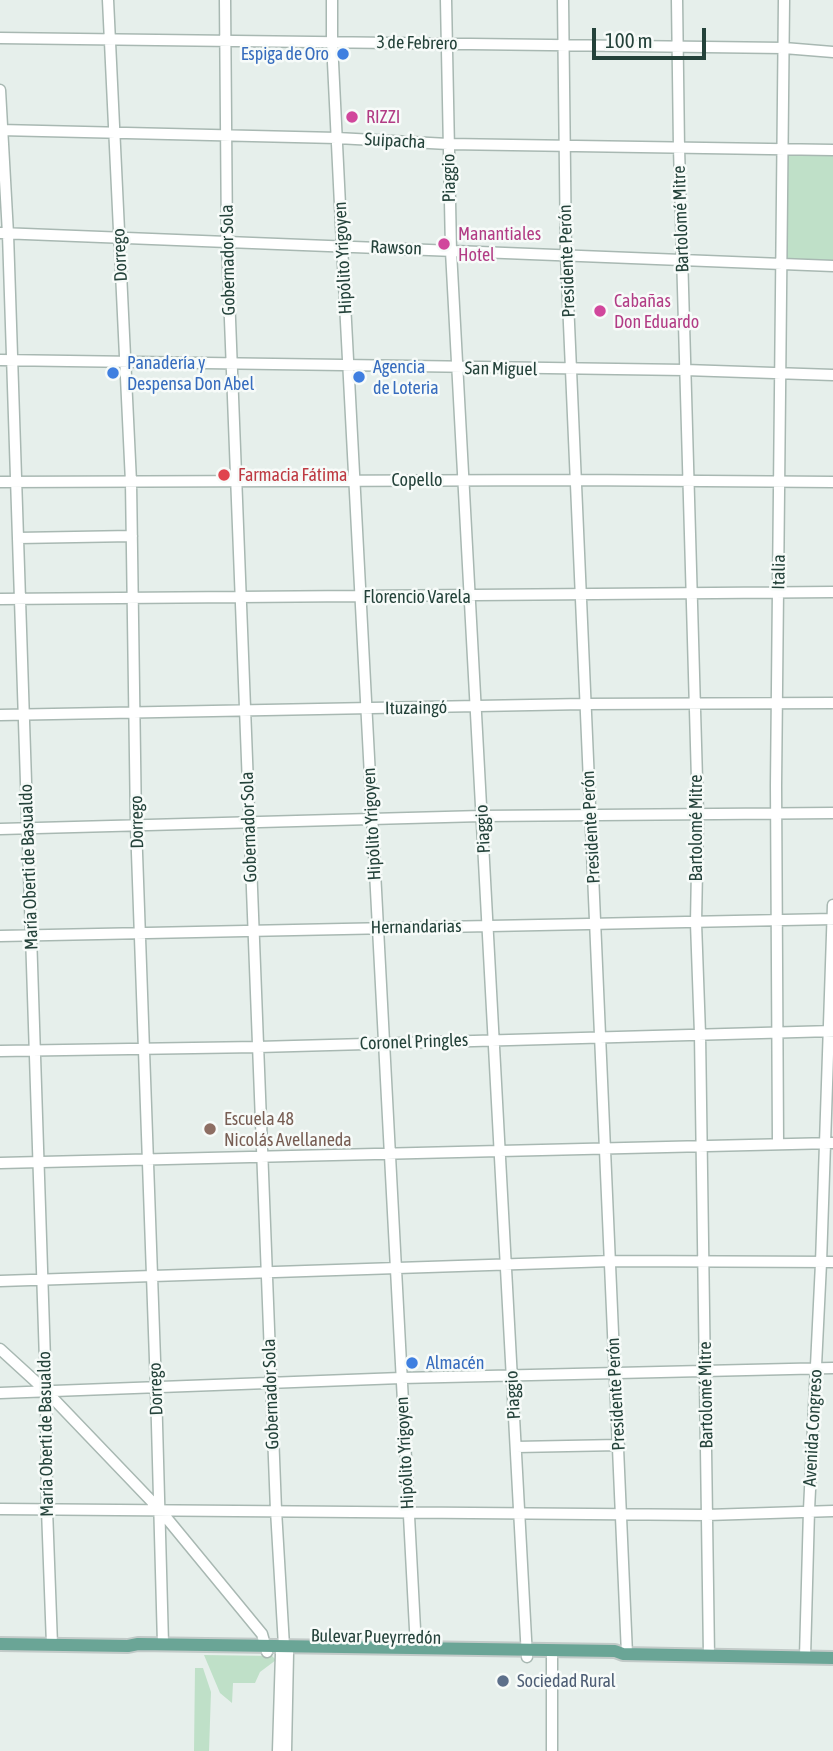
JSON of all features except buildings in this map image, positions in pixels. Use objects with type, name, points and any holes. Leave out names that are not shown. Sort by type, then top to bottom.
[{"type":"main road","name":"Bulevar Pueyrredón","points":[[0,1644],[163,1644],[277,1650],[416,1648],[552,1654],[615,1651],[625,1654],[833,1658]]},
{"type":"main road","name":"Bulevar Pueyrredón","points":[[128,1646],[138,1650],[526,1653]]},
{"type":"street","name":"Dorrego","points":[[107,0],[131,482],[136,825],[163,1644]]},
{"type":"street","name":"Gobernador Sola","points":[[225,0],[227,242],[276,1510],[277,1650]]},
{"type":"street","name":"Hipólito Yrigoyen","points":[[332,0],[348,366],[416,1648]]},
{"type":"street","name":"Piaggio","points":[[446,0],[451,251],[526,1653]]},
{"type":"street","name":"Presidente Perón","points":[[563,0],[566,255],[622,1514],[625,1654]]},
{"type":"street","name":"Bartolomé Mitre","points":[[677,0],[698,815],[696,923],[709,1656]]},
{"type":"street","name":"Italia","points":[[778,1144],[776,814],[784,0]]},
{"type":"street","name":"3 de Febrero","points":[[0,38],[784,48],[833,52]]},
{"type":"street","name":"María Oberti de Basualdo","points":[[0,90],[4,233],[12,360],[47,1391],[47,1509],[52,1645]]},
{"type":"street","name":"Suipacha","points":[[1,130],[337,138],[565,147],[833,150]]},
{"type":"street","name":"Rawson","points":[[4,233],[833,266]]},
{"type":"street","name":"San Miguel","points":[[0,360],[458,369],[685,370],[833,375]]},
{"type":"street","name":"Copello","points":[[0,482],[833,482]]},
{"type":"street","points":[[18,538],[132,536]]},
{"type":"street","name":"Florencio Varela","points":[[0,600],[833,592]]},
{"type":"street","name":"Ituzaingó","points":[[0,715],[584,704],[833,703]]},
{"type":"street","points":[[0,829],[482,816],[833,813]]},
{"type":"street","name":"Avenida Congreso","points":[[805,1657],[809,1510],[829,1144],[833,905]]},
{"type":"street","name":"Hernandarias","points":[[0,936],[833,919]]},
{"type":"street","name":"Coronel Pringles","points":[[0,1051],[145,1050],[831,1031]]},
{"type":"street","points":[[0,1163],[829,1144]]},
{"type":"street","points":[[0,1280],[611,1261],[833,1262]]},
{"type":"street","points":[[0,1349],[47,1391],[160,1510],[277,1650],[286,1751]]},
{"type":"street","points":[[0,1393],[401,1378],[833,1368]]},
{"type":"street","points":[[516,1447],[619,1445]]},
{"type":"street","points":[[0,1509],[707,1515],[833,1511]]},
{"type":"street","points":[[277,1650],[278,1751]]},
{"type":"street","points":[[552,1654],[552,1751]]},
{"type":"green space","points":[[783,149],[833,150],[833,266],[783,263]]},
{"type":"green space","points":[[204,1655],[272,1656],[276,1660],[260,1672],[255,1683],[233,1683],[232,1703],[220,1693]]},
{"type":"green space","points":[[195,1668],[203,1668],[211,1692],[209,1751],[194,1751]]},
{"type":"place","name":"Espiga de Oro","points":[[343,54]]},
{"type":"place","name":"RIZZI","points":[[352,117]]},
{"type":"place","name":"Manantiales Hotel","points":[[444,244]]},
{"type":"place","name":"Cabañas Don Eduardo","points":[[600,311]]},
{"type":"place","name":"Panadería y Despensa Don Abel","points":[[113,373]]},
{"type":"place","name":"Agencia de Loteria","points":[[359,377]]},
{"type":"place","name":"Farmacia Fátima","points":[[224,475]]},
{"type":"place","name":"Escuela 48 Nicolás Avellaneda","points":[[210,1129]]},
{"type":"place","name":"Almacén","points":[[412,1363]]},
{"type":"place","name":"Sociedad Rural","points":[[503,1681]]}]
